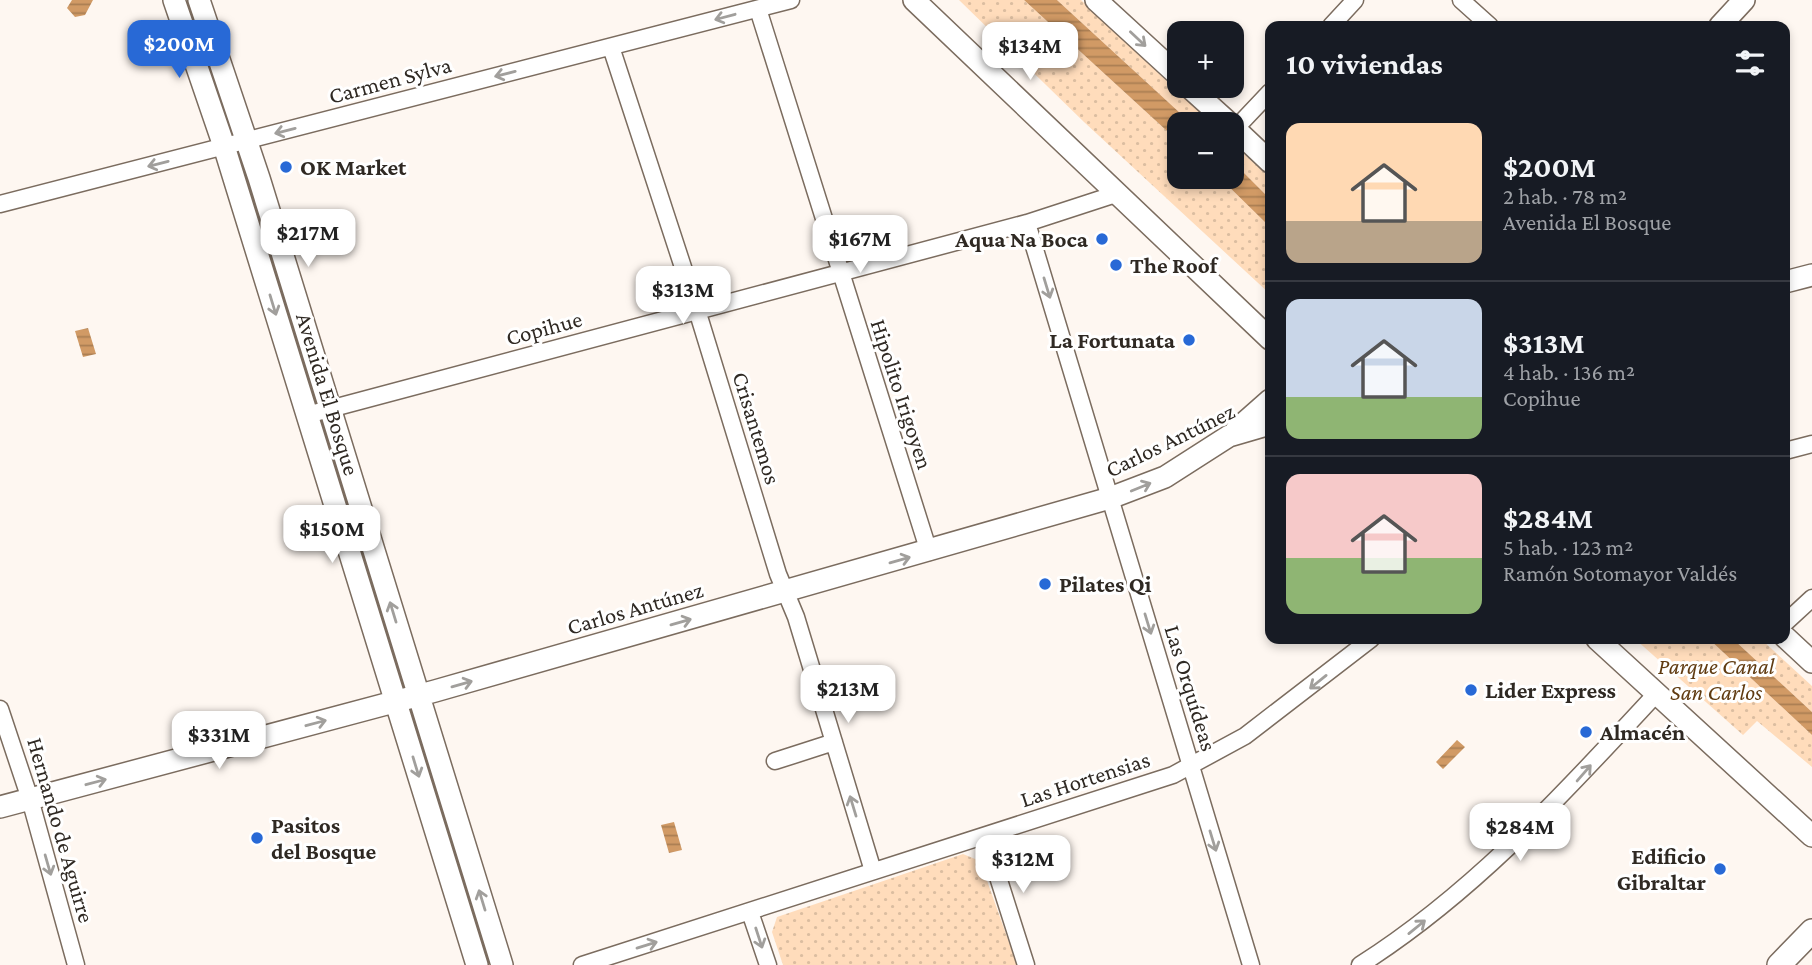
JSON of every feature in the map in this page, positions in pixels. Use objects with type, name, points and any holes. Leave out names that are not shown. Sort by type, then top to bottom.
[{"type":"main road","points":[[1779,965],[1812,932]]},
{"type":"street","name":"Avenida El Bosque","points":[[174,0],[224,146],[477,965]]},
{"type":"street","name":"Avenida El Bosque","points":[[199,0],[247,141],[502,965]]},
{"type":"street","name":"Carmen Sylva","points":[[0,204],[791,0]]},
{"type":"street","points":[[914,0],[1265,335]]},
{"type":"street","points":[[1096,0],[1167,65]]},
{"type":"street","points":[[1336,21],[1355,0]]},
{"type":"street","points":[[1461,0],[1484,21]]},
{"type":"street","points":[[1725,21],[1744,0]]},
{"type":"street","name":"Hipolito Irigoyen","points":[[758,9],[929,552]]},
{"type":"street","name":"Crisantemos","points":[[611,47],[796,617],[873,871]]},
{"type":"street","points":[[1244,116],[1265,97]]},
{"type":"street","points":[[1201,98],[1216,112]]},
{"type":"street","points":[[1244,138],[1265,157]]},
{"type":"street","name":"Copihue","points":[[307,415],[1027,223],[1116,194]]},
{"type":"street","name":"Las Orquídeas","points":[[1027,223],[1251,965]]},
{"type":"street","points":[[1790,281],[1812,275]]},
{"type":"street","points":[[1228,436],[1265,404]]},
{"type":"street","name":"Carlos Antúnez","points":[[0,807],[396,702],[929,552],[1110,498],[1165,477],[1228,436],[1265,425]]},
{"type":"street","points":[[1790,450],[1812,444]]},
{"type":"street","points":[[1790,618],[1812,598]]},
{"type":"street","points":[[1790,642],[1812,662]]},
{"type":"street","name":"Las Hortensias","points":[[582,965],[985,836],[1190,767],[1245,736],[1365,644]]},
{"type":"street","points":[[1602,644],[1812,836]]},
{"type":"street","points":[[1360,965],[1402,938],[1476,879],[1575,784],[1656,694]]},
{"type":"street","name":"Hernando de Aguirre","points":[[0,709],[30,799],[76,965]]},
{"type":"street","points":[[775,761],[834,742]]},
{"type":"street","points":[[985,836],[1026,965]]},
{"type":"street","points":[[750,912],[768,965]]},
{"type":"green space","points":[[189,0],[365,546],[495,965],[486,965],[234,158]]},
{"type":"green space","points":[[959,0],[1024,0],[1167,131],[1167,189],[1231,189],[1265,222],[1265,289],[1084,122]]},
{"type":"green space","points":[[1057,0],[1081,0],[1167,81],[1167,98],[1185,98],[1199,112],[1179,112]]},
{"type":"green space","points":[[1244,154],[1265,173],[1265,194],[1244,173]]},
{"type":"green space","name":"Parque Canal San Carlos","points":[[1641,644],[1714,644],[1812,735],[1812,767],[1757,721],[1743,735]]},
{"type":"green space","points":[[1738,644],[1766,644],[1812,686],[1812,712]]},
{"type":"green space","points":[[963,854],[980,861],[1017,965],[783,965],[772,932],[777,917]]},
{"type":"shaded area","points":[[72,0],[93,0],[85,15],[75,17],[67,8]]},
{"type":"shaded area","points":[[1024,0],[1057,0],[1179,112],[1167,112],[1167,131]]},
{"type":"shaded area","points":[[1244,173],[1265,194],[1265,222],[1231,189],[1244,189]]},
{"type":"shaded area","points":[[88,328],[96,354],[83,357],[75,331]]},
{"type":"shaded area","points":[[1714,644],[1738,644],[1812,712],[1812,735]]},
{"type":"shaded area","points":[[1457,740],[1465,747],[1443,769],[1436,762]]},
{"type":"shaded area","points":[[674,822],[682,850],[669,853],[661,825]]},
{"type":"place","name":"OK Market","points":[[286,167]]},
{"type":"place","name":"Aqua Na Boca","points":[[1102,239]]},
{"type":"place","name":"The Roof","points":[[1116,265]]},
{"type":"place","name":"La Fortunata","points":[[1189,340]]},
{"type":"place","name":"Pilates Qi","points":[[1045,584]]},
{"type":"place","name":"Lider Express","points":[[1471,690]]},
{"type":"place","name":"Almacén","points":[[1586,732]]},
{"type":"place","name":"Pasitos del Bosque","points":[[257,838]]},
{"type":"place","name":"Edificio Gibraltar","points":[[1720,869]]}]
